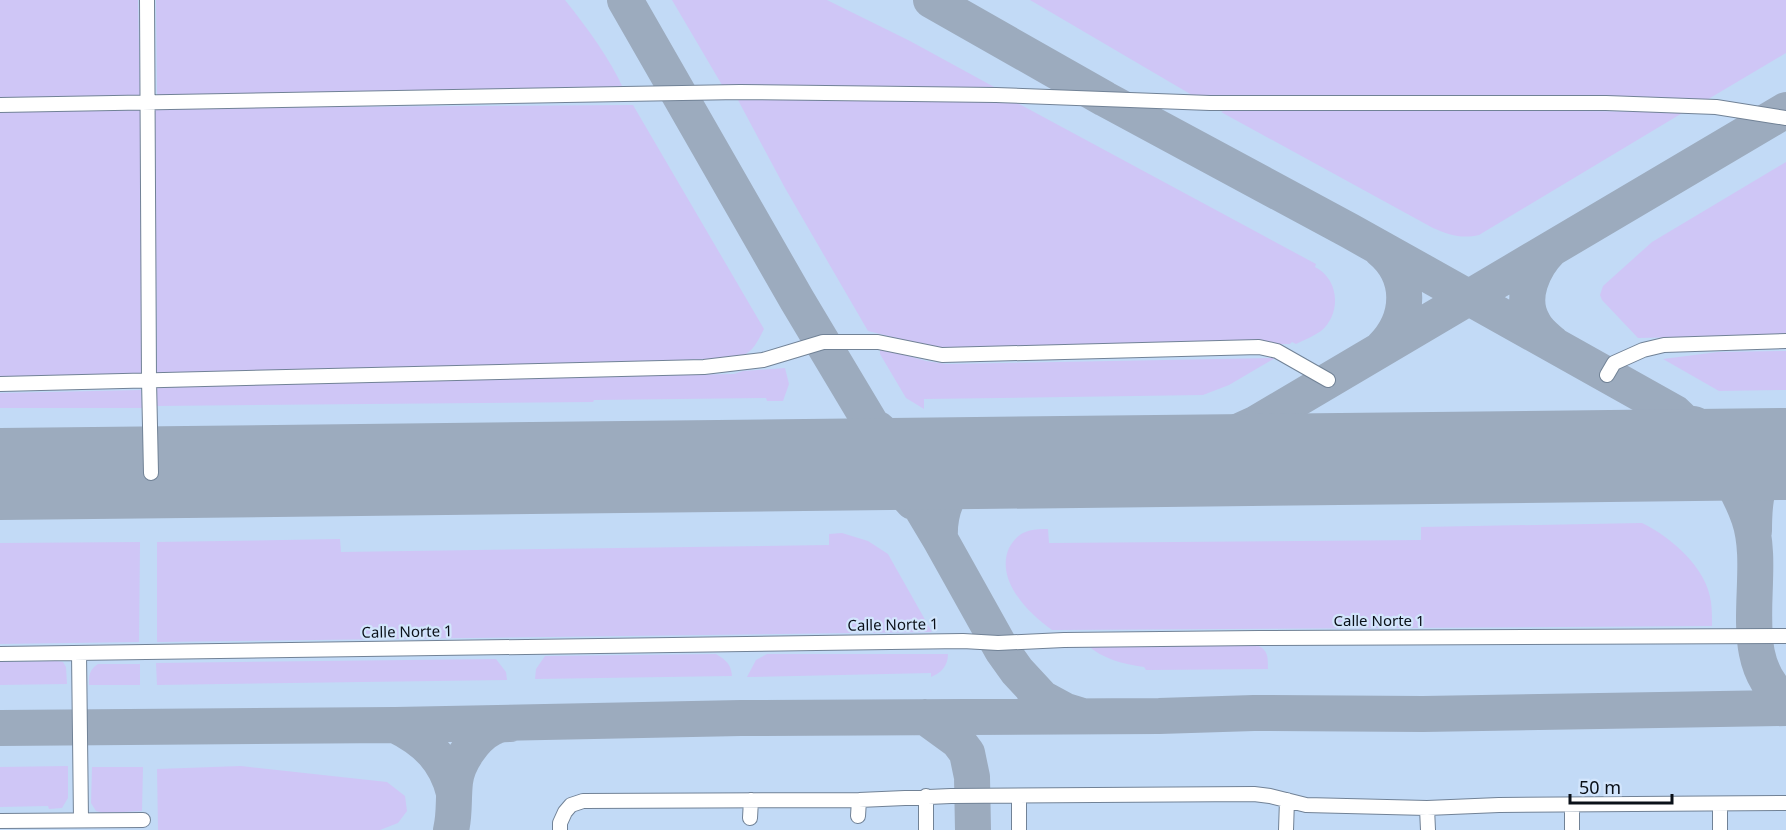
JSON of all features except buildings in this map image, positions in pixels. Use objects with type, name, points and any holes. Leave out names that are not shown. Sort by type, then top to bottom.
[{"type":"lane","points":[[147,0],[151,473]]},
{"type":"lane","points":[[0,105],[740,92],[996,95],[1210,103],[1606,103],[1716,107],[1786,118]]},
{"type":"lane","points":[[1606,375],[1614,363],[1643,350],[1664,345],[1786,341]]},
{"type":"lane","points":[[0,384],[704,368],[763,360],[823,342],[878,342],[942,355],[1259,347],[1277,351],[1328,380]]},
{"type":"lane","name":"Calle Norte 1","points":[[0,654],[1259,638],[1786,636]]},
{"type":"lane","points":[[79,653],[81,820]]},
{"type":"lane","points":[[560,830],[560,823],[565,812],[571,805],[583,801],[859,800],[926,796],[1254,794],[1306,805],[1427,808],[1499,805],[1786,803]]},
{"type":"lane","points":[[926,796],[926,830]]},
{"type":"lane","points":[[1019,796],[1019,830]]},
{"type":"lane","points":[[750,818],[751,800]]},
{"type":"lane","points":[[858,816],[859,800]]},
{"type":"lane","points":[[1286,830],[1287,800]]},
{"type":"lane","points":[[1572,805],[1572,830]]},
{"type":"lane","points":[[1720,805],[1720,830]]},
{"type":"lane","points":[[1427,808],[1428,830]]},
{"type":"lane","points":[[0,821],[143,820]]},
{"type":"shaded area","points":[[0,0],[1786,0],[1786,830],[0,830]]},
{"type":"shaded area","points":[[0,0],[138,0],[140,97],[0,99]]},
{"type":"shaded area","points":[[156,0],[565,0],[598,44],[624,90],[157,97]]},
{"type":"shaded area","points":[[672,0],[827,0],[910,41],[996,88],[737,88],[722,85]]},
{"type":"shaded area","points":[[1030,0],[1786,0],[1786,53],[1705,101],[1224,95],[1197,98]]},
{"type":"shaded area","points":[[738,100],[1012,100],[1316,264],[1315,267],[1323,272],[1333,288],[1335,306],[1332,315],[1328,324],[1321,331],[1296,344],[1292,342],[1290,344],[937,348],[868,331],[785,188]]},
{"type":"shaded area","points":[[633,105],[764,329],[755,346],[745,354],[732,358],[713,359],[157,374],[155,108]]},
{"type":"shaded area","points":[[1231,108],[1684,112],[1479,235],[1467,237],[1433,228],[1221,112]]},
{"type":"shaded area","points":[[0,110],[140,110],[142,375],[0,377]]},
{"type":"shaded area","points":[[1786,162],[1786,335],[1638,338],[1602,300],[1600,295],[1603,286],[1652,242]]},
{"type":"shaded area","points":[[880,348],[946,364],[1275,358],[1229,385],[1203,395],[924,399],[924,409],[906,398],[880,354]]},
{"type":"shaded area","points":[[1786,351],[1786,390],[1719,391],[1663,359],[1718,352]]},
{"type":"shaded area","points":[[785,368],[789,384],[783,401],[767,401],[766,398],[157,406],[157,386],[734,374],[743,371]]},
{"type":"shaded area","points":[[141,390],[142,408],[0,408],[0,393]]},
{"type":"shaded area","points":[[1642,523],[1676,545],[1703,577],[1711,605],[1712,626],[1052,630],[1033,615],[1016,595],[1006,572],[1009,548],[1016,538],[1025,532],[1042,529],[1048,529],[1049,543],[1421,540],[1421,527]]},
{"type":"shaded area","points":[[842,533],[868,541],[888,554],[932,632],[157,642],[157,542],[340,539],[341,552],[829,545],[829,534]]},
{"type":"shaded area","points":[[140,542],[139,642],[0,644],[0,543]]},
{"type":"shaded area","points":[[1254,644],[1266,653],[1268,669],[1146,670],[1144,667],[1107,657],[1087,645]]},
{"type":"shaded area","points":[[716,654],[727,663],[732,676],[535,679],[536,669],[545,656]]},
{"type":"shaded area","points":[[767,654],[948,654],[943,668],[931,677],[931,673],[747,677],[756,660]]},
{"type":"shaded area","points":[[496,659],[506,672],[507,680],[157,685],[156,663]]},
{"type":"shaded area","points":[[0,662],[63,662],[66,667],[67,684],[0,685]]},
{"type":"shaded area","points":[[98,664],[140,664],[140,685],[89,685],[90,673]]},
{"type":"shaded area","points":[[68,766],[68,798],[62,808],[0,807],[0,767]]},
{"type":"shaded area","points":[[241,766],[387,782],[405,796],[407,811],[398,823],[380,830],[158,830],[157,769]]},
{"type":"shaded area","points":[[92,767],[143,767],[142,811],[103,813],[96,811],[91,803]]},
{"type":"taxiway","points":[[625,0],[797,300],[940,539],[1002,650],[1017,671],[1042,698],[1079,715]]},
{"type":"taxiway","points":[[931,0],[1105,99],[1350,231],[1675,413],[1698,436],[1728,475],[1749,518],[1754,541],[1754,616],[1759,663],[1769,683],[1786,701]]},
{"type":"taxiway","points":[[1136,462],[1211,444],[1255,424],[1786,110]]},
{"type":"taxiway","points":[[1380,249],[1391,260],[1398,272],[1403,285],[1404,298],[1399,324],[1392,337],[1382,348]]},
{"type":"taxiway","points":[[1551,249],[1544,256],[1534,274],[1527,303],[1535,325],[1541,334],[1552,343]]},
{"type":"taxiway","points":[[1694,424],[1720,438],[1766,453]]},
{"type":"taxiway","points":[[878,429],[890,440],[918,453],[948,460],[995,462]]},
{"type":"taxiway","points":[[1754,531],[1756,498],[1762,478],[1776,462],[1786,456]]},
{"type":"taxiway","points":[[940,539],[942,513],[952,489],[970,472],[994,462]]},
{"type":"taxiway","points":[[819,464],[857,471],[882,479],[913,502]]},
{"type":"taxiway","points":[[0,728],[395,725],[741,718],[1159,716],[1254,713],[1423,714],[1786,708]]},
{"type":"taxiway","points":[[925,717],[958,741],[967,753],[972,777],[973,830]]},
{"type":"taxiway","points":[[451,830],[456,775],[463,759],[485,732],[496,726],[510,724]]},
{"type":"taxiway","points":[[395,725],[416,737],[433,752],[446,771],[454,793]]},
{"type":"runway","points":[[0,474],[1786,454]]}]
